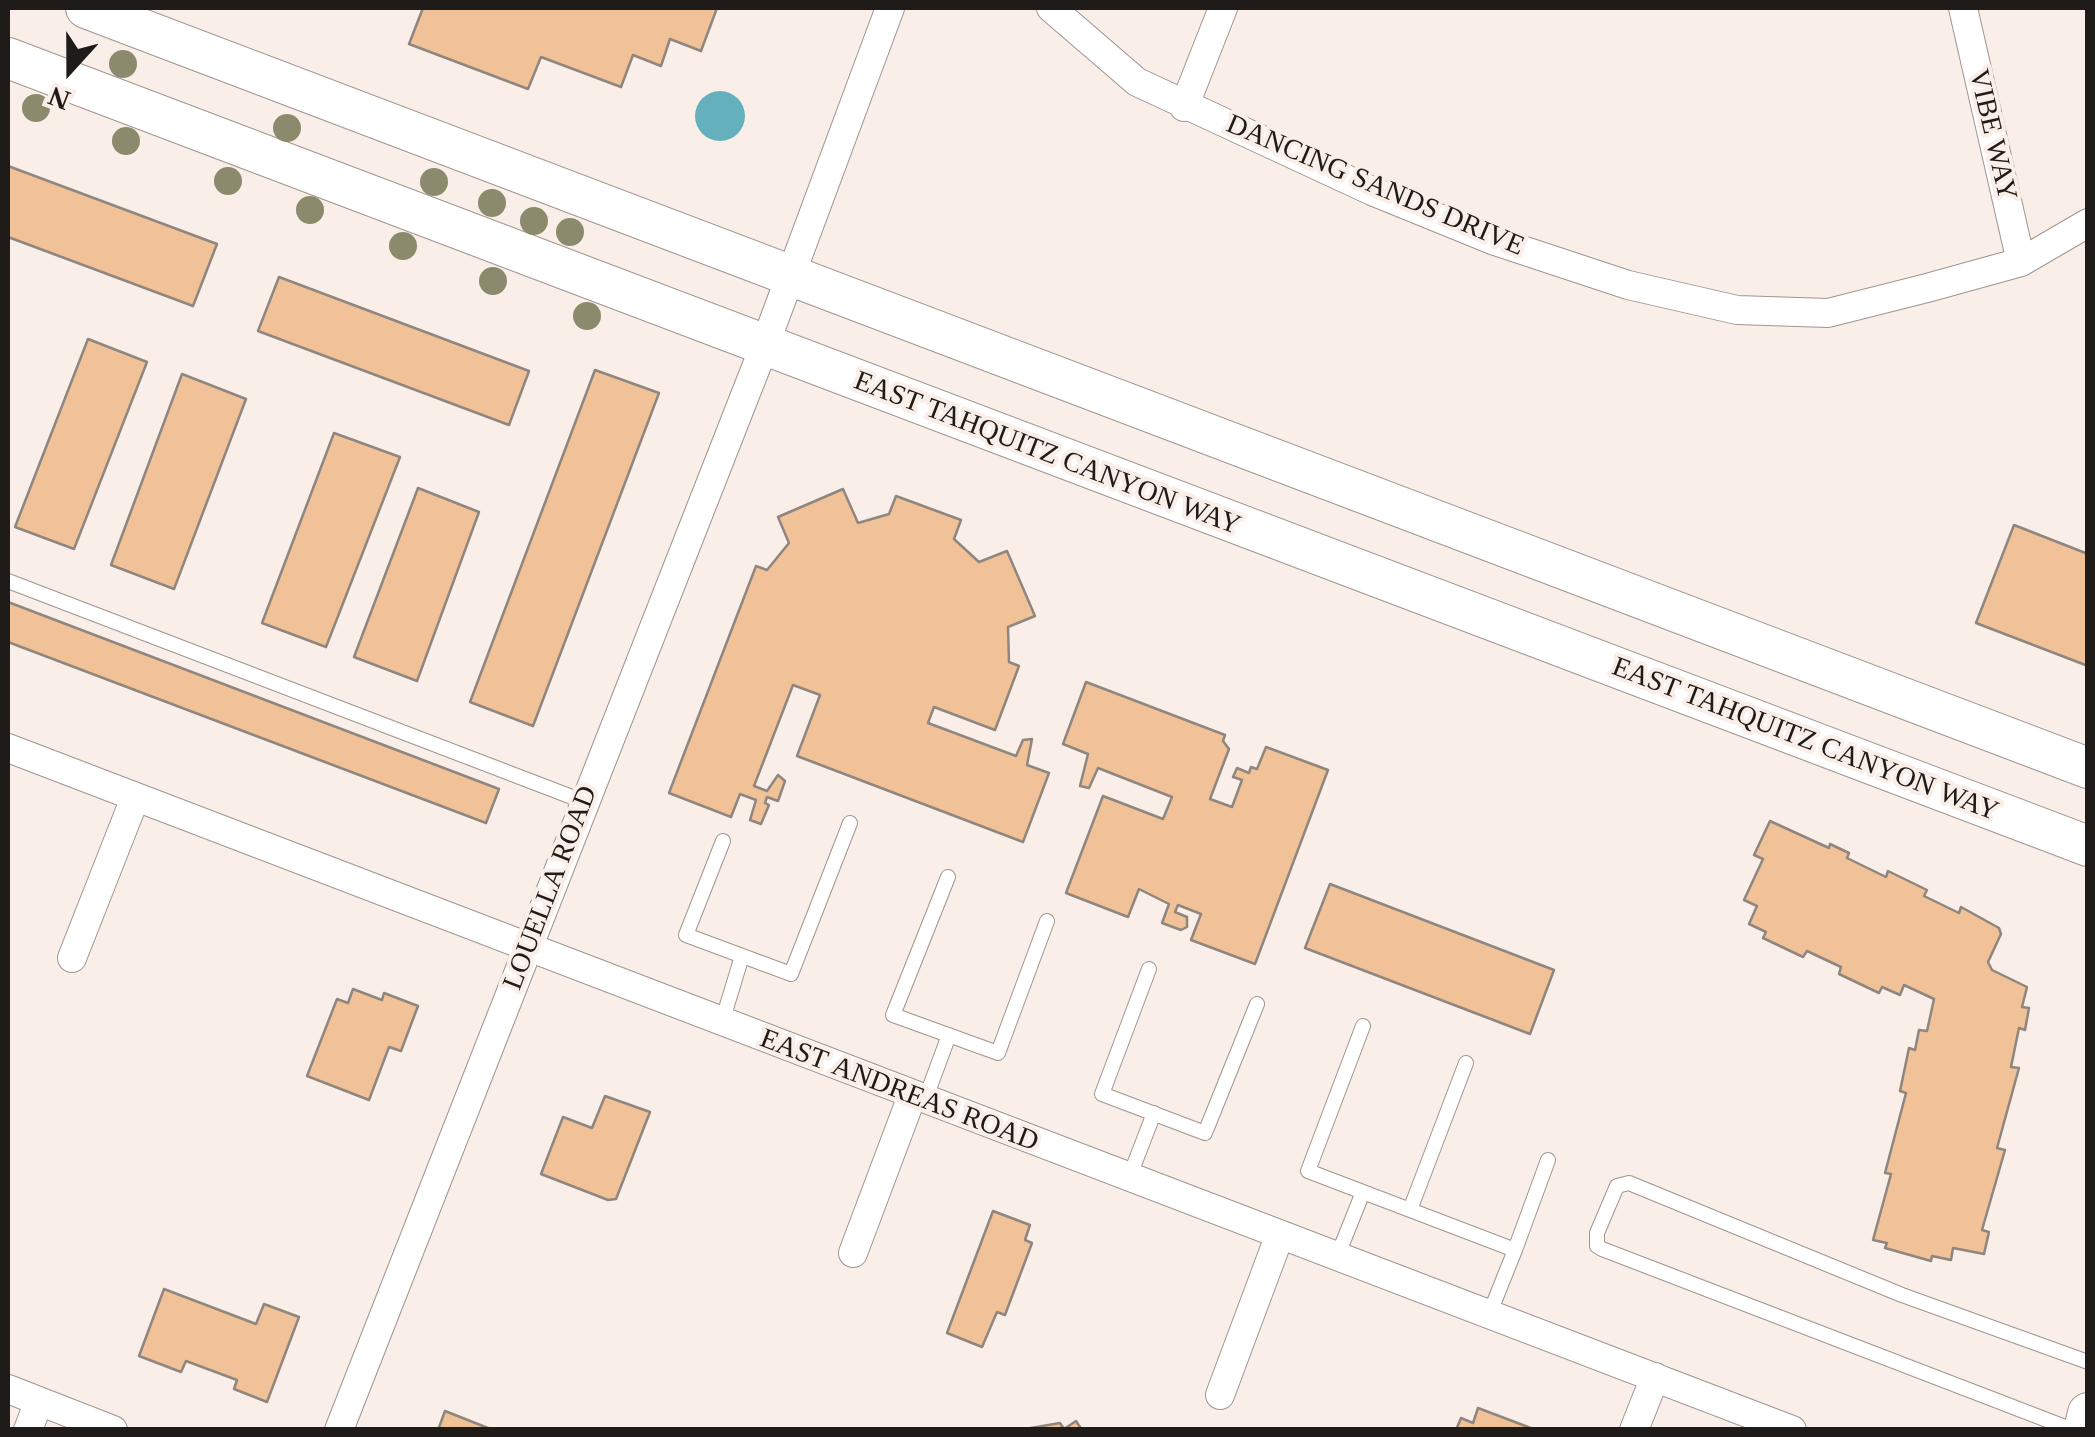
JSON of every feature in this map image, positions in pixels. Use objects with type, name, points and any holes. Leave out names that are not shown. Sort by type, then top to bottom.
[{"type":"main road","points":[[86,8],[790,272],[2088,768]]},
{"type":"main road","name":"EAST TAHQUITZ CANYON WAY","points":[[8,58],[2088,846]]},
{"type":"main road","points":[[2084,1430],[2088,1413]]},
{"type":"street","name":"LOUELLA ROAD","points":[[339,1430],[764,347],[890,8]]},
{"type":"street","name":"DANCING SANDS DRIVE","points":[[1051,8],[1137,82],[1184,107],[1494,241],[1628,285],[1737,310],[1828,312],[2021,262],[2088,223]]},
{"type":"street","points":[[1184,107],[1223,8]]},
{"type":"street","name":"VIBE WAY","points":[[1963,8],[2021,262]]},
{"type":"street","name":"EAST ANDREAS ROAD","points":[[8,748],[527,950],[1792,1430]]},
{"type":"street","points":[[72,958],[135,798]]},
{"type":"street","points":[[853,1253],[918,1098]]},
{"type":"street","points":[[1220,1395],[1279,1236]]},
{"type":"street","points":[[1634,1430],[1656,1377]]},
{"type":"street","points":[[8,1389],[113,1430]]},
{"type":"street","points":[[28,1430],[39,1401]]},
{"type":"lane","points":[[8,580],[585,802]]},
{"type":"lane","points":[[723,841],[686,935],[791,974],[850,824]]},
{"type":"lane","points":[[948,876],[894,1016],[998,1053],[1047,922]]},
{"type":"lane","points":[[721,1024],[742,956]]},
{"type":"lane","points":[[1148,969],[1102,1094],[1205,1133],[1257,1004]]},
{"type":"lane","points":[[1364,1026],[1308,1171],[1514,1250]]},
{"type":"lane","points":[[918,1098],[950,1035]]},
{"type":"lane","points":[[1410,1210],[1466,1063]]},
{"type":"lane","points":[[1129,1179],[1154,1113]]},
{"type":"lane","points":[[1489,1315],[1548,1160]]},
{"type":"lane","points":[[2073,1430],[1602,1249],[1597,1246],[1597,1233],[1617,1186],[1628,1184],[1902,1294],[2088,1362]]},
{"type":"lane","points":[[1337,1258],[1363,1192]]},
{"type":"water","points":[[720,91],[738,98],[745,116],[738,134],[720,141],[702,134],[695,116],[702,98]]},
{"type":"building","points":[[423,8],[717,8],[701,51],[670,39],[661,66],[633,55],[621,87],[541,57],[528,89],[409,44]]},
{"type":"building","points":[[8,166],[217,244],[193,306],[8,237]]},
{"type":"building","points":[[279,277],[529,371],[509,425],[258,331]]},
{"type":"building","points":[[88,339],[147,362],[74,549],[15,527]]},
{"type":"building","points":[[595,370],[659,393],[533,726],[470,702]]},
{"type":"building","points":[[182,374],[246,399],[174,589],[111,565]]},
{"type":"building","points":[[334,433],[400,457],[326,647],[262,623]]},
{"type":"building","points":[[418,488],[479,512],[417,681],[354,657]]},
{"type":"building","points":[[843,489],[858,523],[889,514],[896,496],[961,520],[954,539],[979,562],[1007,551],[1035,616],[1008,627],[1009,662],[1019,666],[995,730],[934,707],[928,723],[1016,756],[1023,740],[1032,739],[1027,765],[1049,773],[1023,842],[797,756],[820,695],[793,685],[754,786],[767,791],[778,775],[785,781],[778,801],[767,797],[765,803],[769,805],[761,824],[750,820],[756,800],[740,794],[731,817],[669,793],[756,566],[767,570],[789,543],[778,517]]},
{"type":"building","points":[[2014,525],[2088,554],[2088,666],[1976,623]]},
{"type":"building","points":[[8,602],[499,789],[486,823],[8,642]]},
{"type":"building","points":[[1086,682],[1225,735],[1223,741],[1229,749],[1210,799],[1232,807],[1242,780],[1233,777],[1237,768],[1249,773],[1251,767],[1257,769],[1266,747],[1328,770],[1255,964],[1191,940],[1201,914],[1178,905],[1175,912],[1187,917],[1187,927],[1181,930],[1162,923],[1169,904],[1139,889],[1128,917],[1066,893],[1103,796],[1163,819],[1172,797],[1098,768],[1089,788],[1080,786],[1088,754],[1063,744]]},
{"type":"building","points":[[1770,821],[1849,853],[1847,858],[1886,877],[1888,871],[1927,890],[1924,896],[1959,913],[1961,907],[1999,928],[2001,934],[1988,962],[1992,970],[2027,987],[2022,1007],[2029,1008],[2025,1030],[2019,1028],[2011,1067],[2019,1068],[1997,1148],[2005,1150],[1982,1230],[1989,1232],[1984,1254],[1953,1248],[1951,1260],[1932,1256],[1931,1261],[1885,1248],[1887,1243],[1873,1240],[1891,1174],[1885,1173],[1906,1093],[1900,1091],[1909,1048],[1915,1050],[1919,1030],[1927,1031],[1934,999],[1904,985],[1900,995],[1882,987],[1879,993],[1839,974],[1841,967],[1807,951],[1803,957],[1763,938],[1766,932],[1749,924],[1757,906],[1744,900],[1763,859],[1754,855]]},
{"type":"building","points":[[1330,884],[1554,970],[1530,1034],[1305,948]]},
{"type":"building","points":[[353,989],[382,1000],[384,993],[418,1006],[401,1051],[389,1047],[369,1100],[307,1076],[337,999],[348,1003]]},
{"type":"building","points":[[605,1096],[650,1112],[616,1199],[608,1200],[541,1174],[563,1117],[592,1128]]},
{"type":"building","points":[[993,1211],[1030,1225],[1025,1240],[1032,1243],[1005,1315],[997,1312],[982,1347],[947,1333]]},
{"type":"building","points":[[164,1289],[256,1324],[264,1304],[299,1317],[267,1402],[234,1389],[237,1380],[186,1361],[181,1372],[139,1356]]},
{"type":"building","points":[[1478,1408],[1536,1430],[1456,1430],[1461,1418],[1473,1423]]},
{"type":"building","points":[[445,1411],[493,1430],[438,1430]]},
{"type":"building","points":[[1076,1421],[1082,1430],[1019,1430],[1060,1423],[1064,1429]]}]
